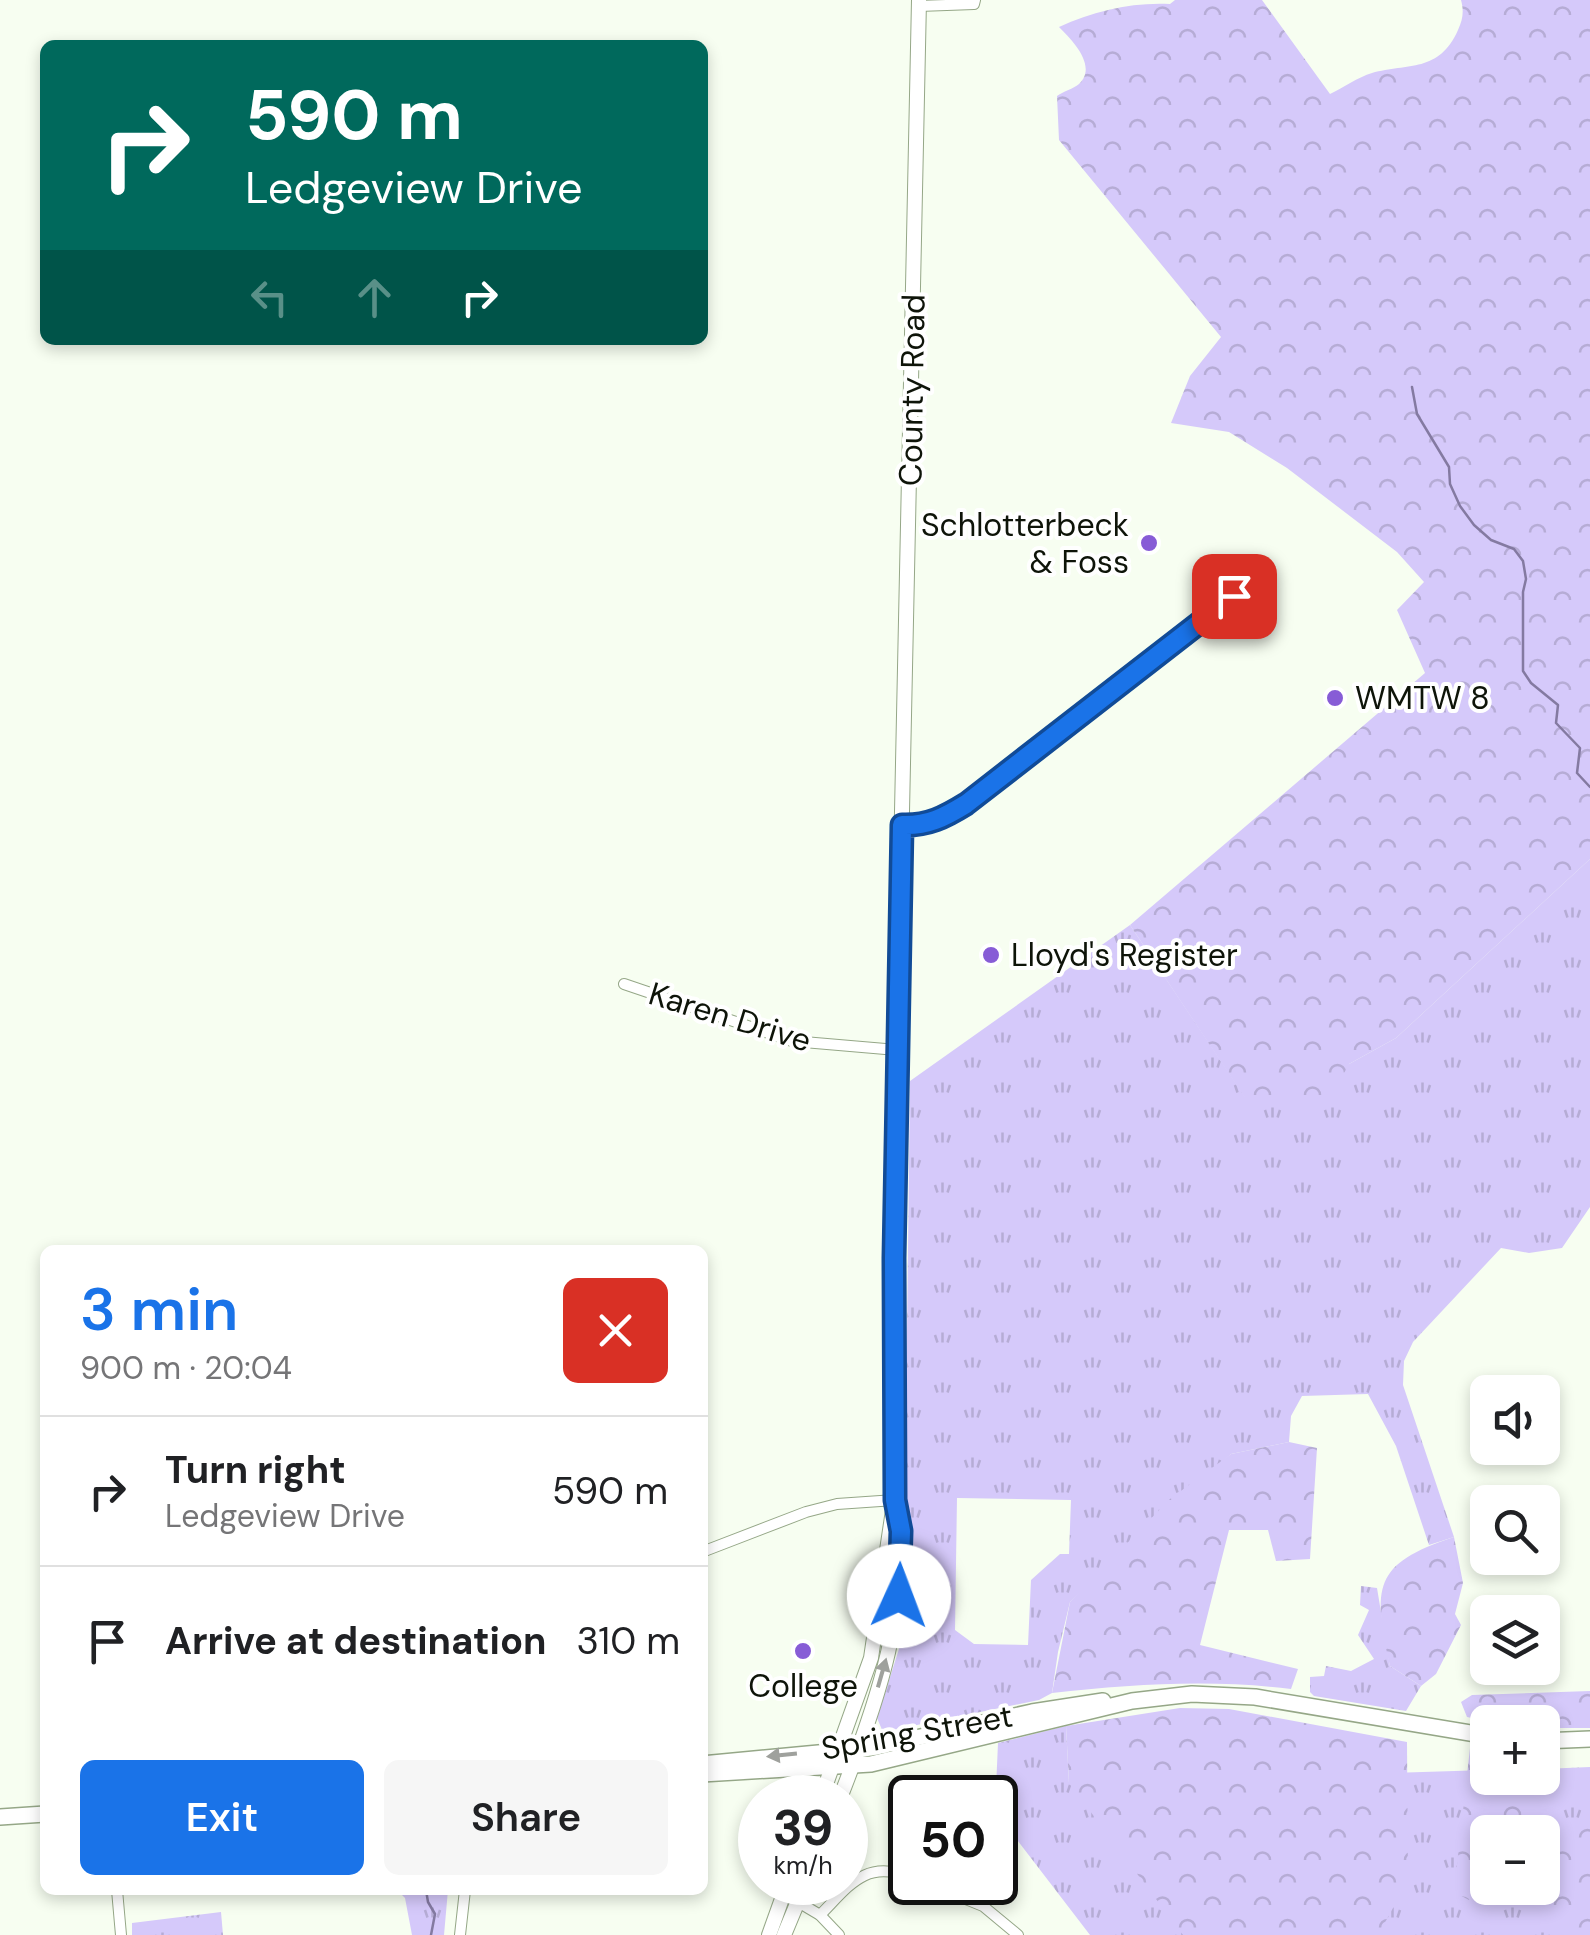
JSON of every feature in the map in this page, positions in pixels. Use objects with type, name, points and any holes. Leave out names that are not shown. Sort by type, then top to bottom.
[{"type":"main road","name":"County Road","points":[[831,1775],[871,1658],[895,1500],[897,1050],[919,3]]},
{"type":"main road","name":"County Road","points":[[848,1775],[888,1652],[899,1596],[901,1531],[895,1500]]},
{"type":"main road","name":"Spring Street","points":[[708,1763],[858,1748],[1098,1701],[1192,1694],[1255,1697],[1470,1733]]},
{"type":"main road","name":"Spring Street","points":[[708,1774],[851,1766],[1132,1701]]},
{"type":"main road","points":[[1560,1740],[1590,1739]]},
{"type":"main road","points":[[0,1816],[40,1814]]},
{"type":"main road","points":[[770,1935],[780,1905]]},
{"type":"main road","points":[[784,1935],[797,1905]]},
{"type":"street","points":[[919,3],[974,4],[975,0]]},
{"type":"street","points":[[902,825],[936,821],[966,804],[1234,596]]},
{"type":"street","name":"Karen Drive","points":[[624,984],[792,1041],[897,1050]]},
{"type":"street","points":[[708,1550],[806,1512],[837,1504],[895,1500]]},
{"type":"street","points":[[820,1915],[856,1878],[876,1870],[888,1872]]},
{"type":"street","points":[[117,1895],[120,1935]]},
{"type":"street","points":[[460,1935],[464,1895]]},
{"type":"street","points":[[803,1905],[840,1935]]},
{"type":"street","points":[[981,1905],[1018,1935]]},
{"type":"green space","points":[[1175,0],[1262,0],[1330,94],[1367,75],[1421,64],[1442,53],[1460,26],[1461,0],[1590,0],[1590,859],[1396,1038],[1349,1064],[1330,1099],[1245,1098],[1130,925],[1425,673],[1397,610],[1424,582],[1397,552],[1287,468],[1229,432],[1171,423],[1190,376],[1221,337],[1059,140],[1057,96],[1079,84],[1086,69],[1081,54],[1059,27],[1113,9],[1170,4]]},
{"type":"green space","points":[[1590,859],[1590,1207],[1562,1248],[1529,1253],[1501,1248],[1413,1342],[1404,1361],[1403,1385],[1454,1537],[1429,1545],[1396,1446],[1368,1394],[1302,1396],[1291,1416],[1289,1442],[1231,1454],[1070,1602],[1052,1693],[1039,1700],[883,1732],[877,1718],[899,1649],[912,1578],[905,1499],[910,1081],[1130,925],[1245,1097],[1349,1064],[1396,1038]],"holes":[[[957,1498],[1071,1500],[1069,1554],[1060,1554],[1031,1580],[1028,1645],[974,1644],[955,1630]]]},
{"type":"green space","points":[[1289,1442],[1317,1448],[1310,1559],[1276,1561],[1268,1530],[1229,1530],[1200,1645],[1298,1669],[1291,1689],[1172,1684],[1052,1693],[1070,1602],[1170,1499],[1231,1454]]},
{"type":"green space","points":[[1454,1537],[1463,1583],[1455,1614],[1461,1625],[1436,1674],[1421,1686],[1390,1666],[1381,1598],[1393,1569],[1407,1557]]},
{"type":"green space","points":[[1361,1586],[1377,1588],[1390,1666],[1421,1686],[1406,1711],[1314,1696],[1310,1692],[1310,1677],[1324,1676],[1326,1666],[1351,1671],[1374,1659],[1358,1635],[1369,1610],[1360,1605]]},
{"type":"green space","points":[[1590,1691],[1590,1728],[1560,1728],[1560,1705],[1470,1705],[1470,1718],[1467,1717],[1461,1702],[1472,1695]]},
{"type":"green space","points":[[1180,1708],[1229,1709],[1407,1742],[1408,1881],[1378,1935],[1183,1935],[1069,1783],[1066,1726]]},
{"type":"green space","points":[[1066,1726],[1069,1783],[1470,1771],[1470,1795],[1560,1795],[1560,1768],[1590,1767],[1590,1935],[1090,1935],[1018,1841],[1018,1775],[997,1775],[998,1743]]},
{"type":"green space","points":[[1470,1748],[1470,1795],[1542,1795],[1551,1815],[1470,1815],[1470,1899],[1454,1892]]},
{"type":"green space","points":[[1590,1812],[1590,1935],[1564,1935],[1543,1918],[1536,1905],[1560,1905],[1560,1831]]},
{"type":"green space","points":[[402,1895],[448,1895],[444,1935],[412,1935]]},
{"type":"green space","points":[[221,1912],[223,1935],[132,1935],[132,1923]]},
{"type":"waterway","points":[[1412,387],[1417,414],[1449,467],[1450,484],[1460,506],[1491,540],[1514,549],[1523,561],[1523,671],[1531,683],[1558,705],[1556,723],[1580,748],[1577,773],[1590,787]]},
{"type":"waterway","points":[[427,1895],[435,1914],[431,1935]]},
{"type":"place","name":"Schlotterbeck & Foss","points":[[1149,543]]},
{"type":"place","name":"WMTW 8","points":[[1335,698]]},
{"type":"place","name":"Lloyd's Register","points":[[991,955]]},
{"type":"place","name":"College","points":[[803,1651]]},
{"type":"route","points":[[899,1596],[894,1258],[902,825],[936,821],[966,804],[1234,596]]}]
